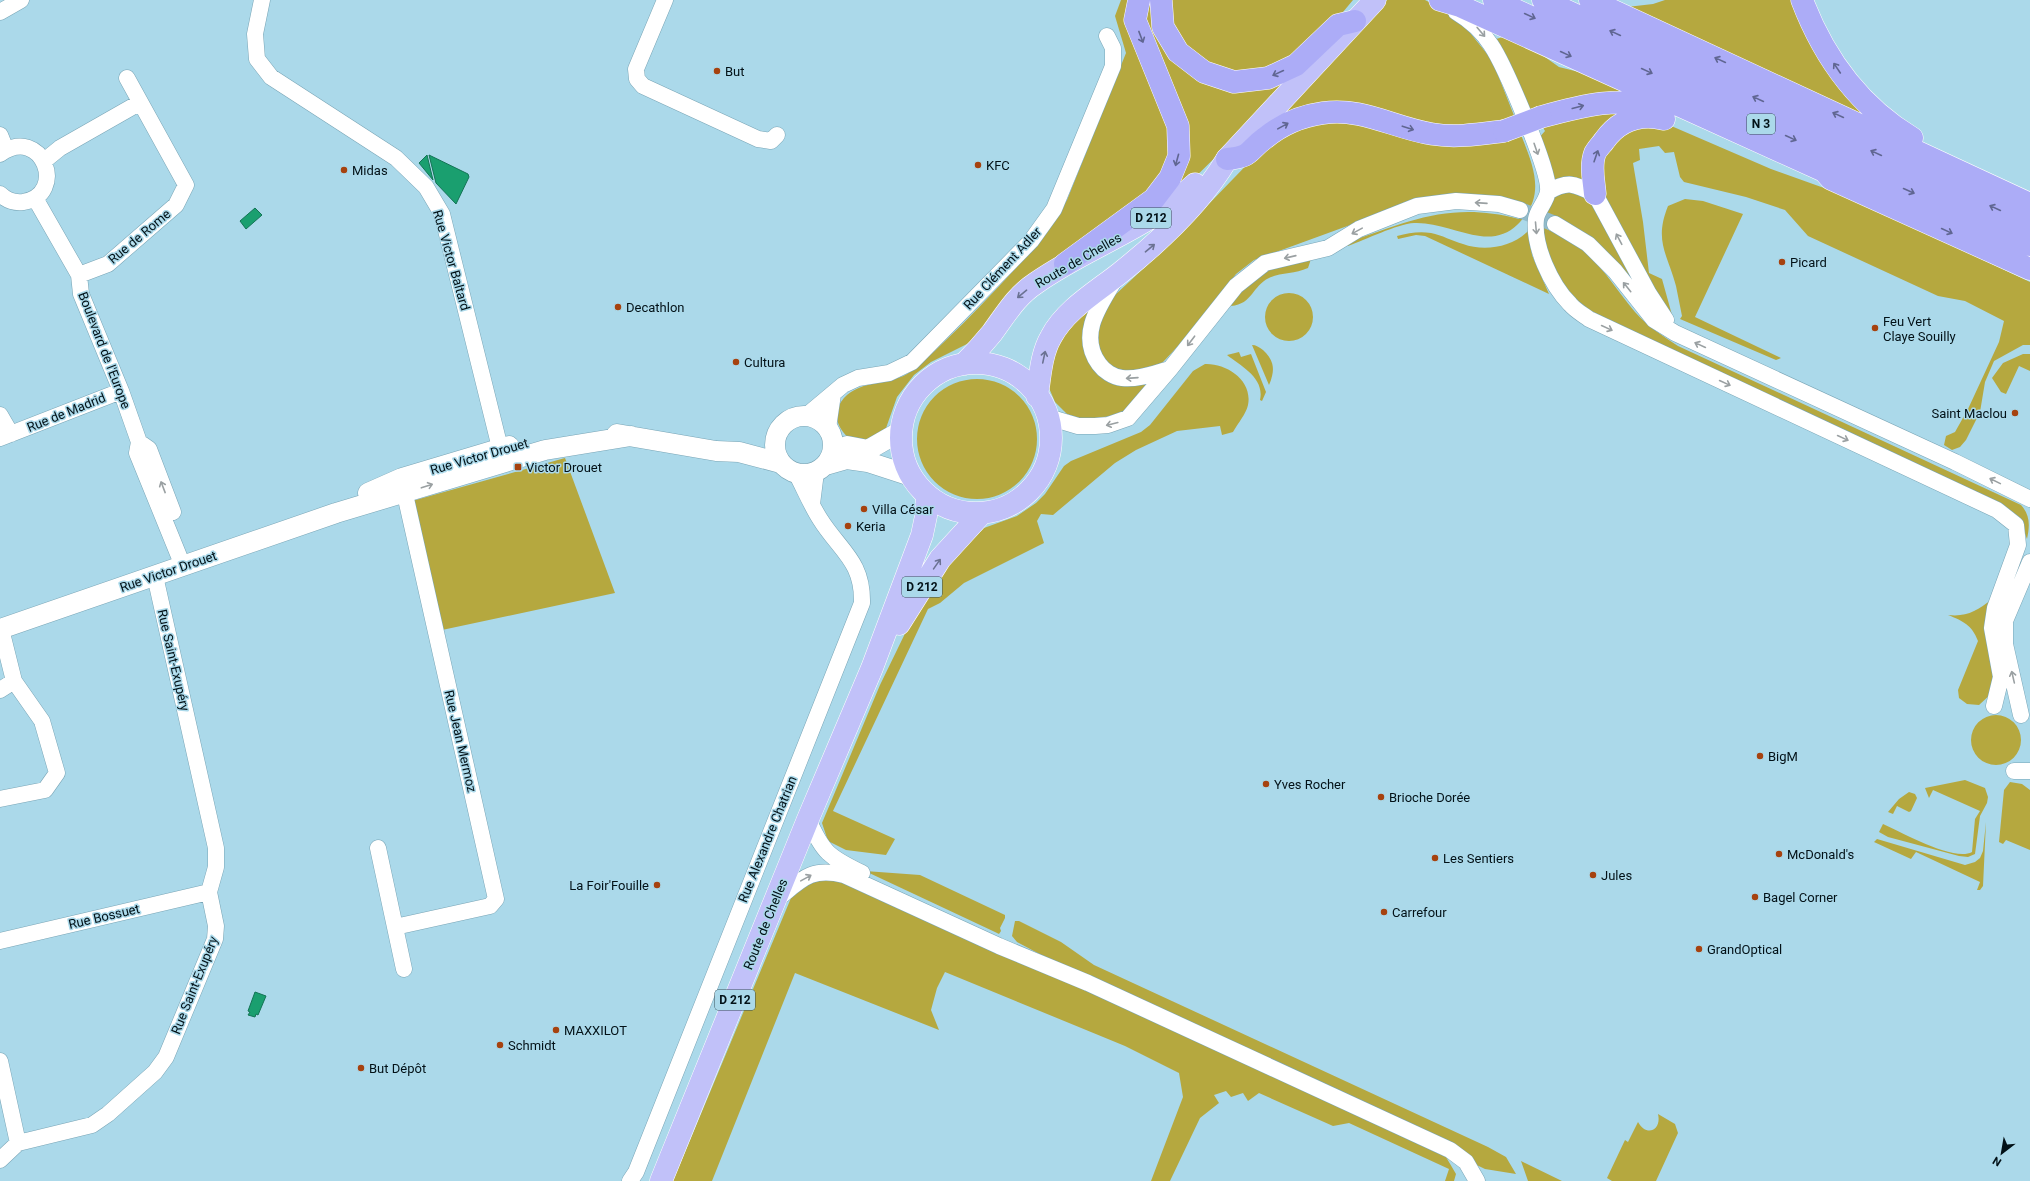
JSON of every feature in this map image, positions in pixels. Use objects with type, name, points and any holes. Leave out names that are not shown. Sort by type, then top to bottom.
[{"type":"highway","points":[[1065,264],[1154,200],[1170,178],[1178,156],[1178,126],[1135,20],[1139,0]]},
{"type":"highway","points":[[1161,0],[1163,27],[1178,52],[1204,72],[1234,82],[1268,78],[1296,65],[1338,25],[1355,21]]},
{"type":"highway","points":[[1440,0],[1460,6],[1824,171],[1831,178],[2030,270]]},
{"type":"highway","name":"N 3","points":[[1494,0],[1826,154],[2030,245]]},
{"type":"highway","name":"N 3","points":[[1543,0],[2030,224]]},
{"type":"highway","points":[[1590,0],[2030,204]]},
{"type":"highway","points":[[1802,0],[1829,56],[1844,78],[1861,98],[1888,121],[1932,150],[1949,166]]},
{"type":"highway","points":[[1227,159],[1244,158],[1264,138],[1284,125],[1303,117],[1323,113],[1344,112],[1366,114],[1412,130],[1433,134],[1468,136],[1504,131],[1540,117],[1589,104],[1626,101],[1644,103],[1666,109],[1677,118],[1819,181],[1831,178]]},
{"type":"highway","points":[[1595,194],[1593,170],[1595,153],[1610,133],[1623,123],[1636,117],[1651,116],[1665,119],[1677,118]]},
{"type":"main road","name":"D 212","points":[[1355,21],[1375,0]]},
{"type":"main road","name":"Route de Chelles","points":[[1038,396],[1046,349],[1051,336],[1077,306],[1120,273],[1165,234],[1218,175],[1227,159],[1355,21]]},
{"type":"main road","name":"Route de Chelles","points":[[964,364],[992,332],[1016,299],[1034,284],[1065,264],[1147,220],[1182,197],[1211,168],[1227,159]]},
{"type":"main road","points":[[976,363],[1000,367],[1021,378],[1038,396],[1048,417],[1050,429],[1049,455],[1039,479],[1020,499],[996,511],[967,513],[953,510],[939,504],[927,495],[911,476],[901,447],[901,431],[907,408],[921,387],[945,370],[964,364],[976,363]]},
{"type":"main road","name":"Route de Chelles","points":[[661,1181],[774,901],[872,668],[922,535],[926,516],[927,495]]},
{"type":"main road","name":"Route de Chelles","points":[[872,668],[940,559],[982,513]]},
{"type":"street","points":[[0,12],[21,0]]},
{"type":"street","name":"Rue Victor Baltard","points":[[262,0],[255,34],[257,59],[272,77],[396,158],[426,187],[442,214],[502,455]]},
{"type":"street","points":[[665,0],[636,69],[637,79],[643,86],[758,139],[771,141],[777,135]]},
{"type":"street","points":[[1440,0],[1468,19],[1479,29],[1501,61],[1540,160],[1548,192]]},
{"type":"street","name":"Rue Clément Adler","points":[[806,416],[843,385],[858,378],[889,373],[912,362],[1031,241],[1054,208],[1113,66],[1113,48],[1107,36]]},
{"type":"street","name":"Rue de Rome","points":[[79,275],[108,264],[176,205],[186,185],[138,103],[126,78]]},
{"type":"street","points":[[44,161],[60,148],[138,103]]},
{"type":"street","points":[[0,194],[11,201],[19,202],[35,198],[41,192],[47,177],[44,161],[31,149],[2,146]]},
{"type":"street","points":[[1675,333],[1649,294],[1595,194],[1579,186],[1561,184],[1548,192],[1536,218],[1538,244],[1548,274],[1569,304],[1589,319],[1997,510],[2016,526],[2018,545],[1995,608],[1992,628],[2001,677],[1994,706]]},
{"type":"street","name":"Boulevard de l'Europe","points":[[35,198],[79,275],[81,294],[121,391],[139,442],[149,449],[188,564]]},
{"type":"street","points":[[1048,417],[1078,426],[1095,426],[1119,422],[1128,418],[1170,370],[1236,286],[1265,263],[1328,248],[1359,229],[1417,206],[1456,201],[1498,204],[1520,210]]},
{"type":"street","points":[[1555,224],[1588,244],[1615,271],[1654,320],[1675,333],[1955,462],[2030,499]]},
{"type":"street","points":[[1120,273],[1097,310],[1092,322],[1090,333],[1096,359],[1102,368],[1121,378],[1134,378],[1170,370]]},
{"type":"street","name":"Rue de Madrid","points":[[0,415],[5,436],[121,391]]},
{"type":"street","points":[[812,504],[821,468],[833,448],[830,434],[833,394]]},
{"type":"street","points":[[788,468],[775,447],[776,438],[780,429],[787,422],[796,417],[806,416],[818,420],[830,434],[851,448],[868,450],[901,431]]},
{"type":"street","name":"Rue Victor Drouet","points":[[0,629],[336,512],[404,486],[502,455],[545,450],[631,436],[716,451],[739,452],[806,474],[847,459],[868,462],[911,476]]},
{"type":"street","name":"Rue Victor Drouet","points":[[739,452],[776,438]]},
{"type":"street","name":"Rue Alexandre Chatrian","points":[[630,1181],[636,1172],[862,603],[862,586],[854,563],[820,520],[812,504],[788,468]]},
{"type":"street","name":"Rue Jean Mermoz","points":[[396,927],[490,906],[496,899],[404,486]]},
{"type":"street","points":[[2021,715],[2005,644],[2004,621],[2030,562]]},
{"type":"street","name":"Rue Saint-Exupéry","points":[[0,1160],[18,1143],[92,1125],[108,1114],[155,1072],[166,1057],[215,939],[216,926],[209,892],[216,868],[216,848],[155,576]]},
{"type":"street","points":[[0,629],[14,681],[42,721],[57,774],[45,790],[0,799]]},
{"type":"street","points":[[0,690],[14,681]]},
{"type":"street","points":[[2014,771],[2030,771]]},
{"type":"street","points":[[808,819],[817,840],[826,853],[847,866],[1002,938],[1088,983]]},
{"type":"street","points":[[378,848],[404,969]]},
{"type":"street","points":[[774,901],[805,877],[819,872],[829,871],[844,876],[999,946],[1088,983],[1450,1150],[1466,1162],[1477,1181]]},
{"type":"street","name":"Rue Bossuet","points":[[0,941],[209,892]]},
{"type":"street","points":[[0,1061],[18,1143]]},
{"type":"shaded area","points":[[1121,0],[1132,0],[1170,137],[1170,162],[1161,184],[967,344],[931,362],[914,375],[897,397],[885,431],[871,440],[852,441],[844,433],[838,423],[837,418],[838,408],[847,395],[863,386],[891,380],[907,374],[922,363],[969,318],[1041,241],[1067,200],[1126,53],[1115,16]]},
{"type":"shaded area","points":[[1146,0],[1155,0],[1191,74],[1287,80],[1247,126],[1171,201],[1186,151],[1144,32]]},
{"type":"shaded area","points":[[1169,0],[1353,0],[1307,49],[1260,74],[1209,70],[1174,37]]},
{"type":"shaded area","points":[[1387,0],[1425,0],[1441,8],[1467,29],[1492,60],[1515,118],[1474,129],[1281,114]]},
{"type":"shaded area","points":[[1665,0],[1797,0],[1875,124],[1627,7],[1653,4]]},
{"type":"shaded area","points":[[1503,37],[1535,50],[1559,67],[1595,76],[1624,90],[1568,103],[1530,115],[1496,39]]},
{"type":"shaded area","points":[[1623,112],[1588,184],[1573,179],[1564,178],[1549,183],[1537,140],[1545,131],[1540,122]]},
{"type":"shaded area","points":[[1321,119],[1519,130],[1533,168],[1535,191],[1532,203],[1527,214],[1517,225],[1509,231],[1495,236],[1490,237],[1472,235],[1431,224],[1414,223],[1390,229],[1348,246],[1346,243],[1410,221],[1451,213],[1472,212],[1495,214],[1519,219],[1524,205],[1383,213],[1254,260],[1236,274],[1178,346],[1163,362],[1149,370],[1119,373],[1102,360],[1095,333],[1104,309],[1115,295],[1174,240],[1263,148],[1273,140]]},
{"type":"shaded area","points":[[1669,125],[1771,169],[1852,198],[2030,282],[2030,345],[2023,345],[1994,361],[1985,382],[1980,412],[1966,440],[1960,447],[1952,450],[1944,445],[1946,436],[1955,432],[1968,409],[1999,342],[2004,321],[1965,301],[1938,296],[1808,236],[1785,210],[1746,197],[1684,182],[1680,177],[1674,152],[1665,153],[1659,146],[1639,149],[1640,160],[1633,163],[1643,222],[1649,273],[1662,279],[1672,315],[1660,303],[1600,191],[1601,153],[1631,127]]},
{"type":"shaded area","points":[[427,155],[433,180],[419,163]]},
{"type":"shaded area","points":[[429,155],[468,174],[469,177],[456,204],[436,183]]},
{"type":"shaded area","points":[[1556,191],[1582,193],[1591,204],[1644,296],[1562,220],[1552,216],[1547,229],[1577,246],[1586,253],[1635,312],[1655,330],[1678,346],[2021,505],[2028,516],[2029,529],[2027,539],[2019,517],[2001,503],[1596,315],[1584,308],[1568,292],[1552,264],[1547,249],[1544,234],[1544,219],[1548,204]]},
{"type":"shaded area","points":[[1685,199],[1703,201],[1743,214],[1695,317],[1781,358],[1776,360],[1680,319],[1682,316],[1676,286],[1663,247],[1662,229],[1668,206]]},
{"type":"shaded area","points":[[255,208],[262,215],[246,229],[240,221]]},
{"type":"shaded area","points":[[1529,230],[1532,255],[1549,294],[1425,236],[1416,235],[1398,239],[1397,236],[1427,232],[1459,243],[1480,248],[1489,248],[1507,244],[1522,236]]},
{"type":"shaded area","points":[[1312,256],[1308,268],[1269,278],[1263,281],[1244,302],[1231,306],[1236,296],[1253,279],[1265,272],[1289,262]]},
{"type":"shaded area","points":[[1284,293],[1294,293],[1306,300],[1313,312],[1313,322],[1306,334],[1294,341],[1284,341],[1276,337],[1269,330],[1265,322],[1265,312],[1269,304],[1276,297]]},
{"type":"shaded area","points":[[1089,305],[1089,360],[1143,383],[1146,386],[1129,408],[1117,415],[1081,419],[1067,414],[1055,402],[1049,388],[1047,373],[1054,339]]},
{"type":"shaded area","points":[[1252,345],[1258,346],[1263,350],[1272,362],[1273,371],[1269,385]]},
{"type":"shaded area","points":[[1239,352],[1241,357],[1251,354],[1266,392],[1262,401],[1260,400],[1261,392],[1259,385],[1251,373],[1227,355]]},
{"type":"shaded area","points":[[2023,354],[2030,354],[2030,371],[2019,366],[2006,394],[2001,392],[1992,378],[2003,363]]},
{"type":"shaded area","points":[[1205,364],[1221,366],[1229,370],[1242,381],[1246,388],[1248,405],[1244,415],[1233,432],[1222,435],[1220,426],[1177,431],[1136,450],[1115,463],[1053,515],[1041,514],[1037,521],[1044,543],[964,583],[940,603],[928,609],[833,811],[895,839],[886,855],[846,850],[828,841],[822,823],[880,685],[914,615],[942,571],[984,528],[1017,516],[1036,503],[1045,494],[1064,466],[1071,461],[1141,432],[1150,425],[1193,371]]},
{"type":"shaded area","points":[[977,379],[1000,383],[1020,396],[1033,416],[1037,439],[1033,462],[1020,482],[1000,495],[977,499],[954,495],[934,482],[921,462],[917,439],[921,416],[934,396],[954,383]]},
{"type":"shaded area","points":[[565,458],[615,593],[442,630],[412,501]]},
{"type":"shaded area","points":[[1992,599],[1997,678],[1992,693],[1979,705],[1967,704],[1959,698],[1958,690],[1978,641],[1970,627],[1958,619],[1948,615],[1961,615],[1972,612]]},
{"type":"shaded area","points":[[1996,715],[2005,717],[2016,726],[2021,740],[2019,749],[2010,760],[1996,765],[1987,763],[1976,754],[1971,740],[1973,731],[1982,720]]},
{"type":"shaded area","points":[[1965,780],[1985,788],[1988,797],[1987,803],[1980,816],[1975,854],[1968,857],[1959,856],[1888,837],[1879,832],[1883,824],[1941,850],[1964,854],[1972,852],[1975,819],[1980,811],[1933,790],[1929,798],[1925,788]]},
{"type":"shaded area","points":[[2010,782],[2022,784],[2030,790],[2030,850],[2006,840],[2003,844],[1999,842],[2004,790]]},
{"type":"shaded area","points":[[1909,792],[1915,794],[1917,798],[1911,811],[1909,812],[1897,806],[1893,814],[1888,812],[1899,799]]},
{"type":"shaded area","points":[[1986,822],[1983,886],[1980,890],[1977,890],[1980,882],[1916,852],[1911,859],[1874,842],[1877,839],[1965,865],[1975,862],[1980,858],[1983,851]]},
{"type":"shaded area","points":[[865,871],[920,875],[1005,915],[1000,928],[1001,931],[999,934]]},
{"type":"shaded area","points":[[834,875],[897,902],[1446,1157],[1456,1174],[1454,1181],[1445,1181],[1449,1169],[1349,1123],[1333,1126],[1259,1093],[1248,1101],[1243,1093],[1231,1097],[1226,1091],[1214,1095],[1219,1103],[1200,1118],[1170,1181],[1151,1181],[1183,1097],[1179,1073],[1125,1046],[945,972],[937,988],[931,1010],[939,1030],[795,973],[712,1181],[673,1181],[791,898],[799,885]]},
{"type":"shaded area","points":[[1015,921],[1019,921],[1061,942],[1094,965],[1488,1147],[1506,1157],[1516,1174],[1485,1169],[1047,958],[1017,942],[1012,936]]},
{"type":"shaded area","points":[[255,992],[266,996],[258,1015],[256,1014],[255,1017],[248,1015],[250,1012],[248,1011]]},
{"type":"shaded area","points":[[1658,1114],[1675,1124],[1678,1133],[1656,1181],[1612,1181],[1607,1178],[1625,1140],[1628,1142],[1638,1122],[1641,1127],[1649,1131],[1652,1130],[1658,1125]]},
{"type":"shaded area","points":[[1521,1161],[1562,1181],[1528,1181]]},
{"type":"tunnel","points":[[1520,210],[1555,224]]},
{"type":"place","name":"But","points":[[717,71]]},
{"type":"place","name":"KFC","points":[[978,165]]},
{"type":"place","name":"Midas","points":[[344,170]]},
{"type":"place","name":"Picard","points":[[1782,262]]},
{"type":"place","name":"Decathlon","points":[[618,307]]},
{"type":"place","name":"Feu Vert Claye Souilly","points":[[1875,328]]},
{"type":"place","name":"Cultura","points":[[736,362]]},
{"type":"place","name":"Saint Maclou","points":[[2015,413]]},
{"type":"place","name":"Victor Drouet","points":[[518,467]]},
{"type":"place","name":"Villa César","points":[[864,509]]},
{"type":"place","name":"Keria","points":[[848,526]]},
{"type":"place","name":"BigM","points":[[1760,756]]},
{"type":"place","name":"Yves Rocher","points":[[1266,784]]},
{"type":"place","name":"Brioche Dorée","points":[[1381,797]]},
{"type":"place","name":"McDonald's","points":[[1779,854]]},
{"type":"place","name":"Les Sentiers","points":[[1435,858]]},
{"type":"place","name":"Jules","points":[[1593,875]]},
{"type":"place","name":"La Foir'Fouille","points":[[657,885]]},
{"type":"place","name":"Bagel Corner","points":[[1755,897]]},
{"type":"place","name":"Carrefour","points":[[1384,912]]},
{"type":"place","name":"GrandOptical","points":[[1699,949]]},
{"type":"place","name":"MAXXILOT","points":[[556,1030]]},
{"type":"place","name":"Schmidt","points":[[500,1045]]},
{"type":"place","name":"But Dépôt","points":[[361,1068]]}]
